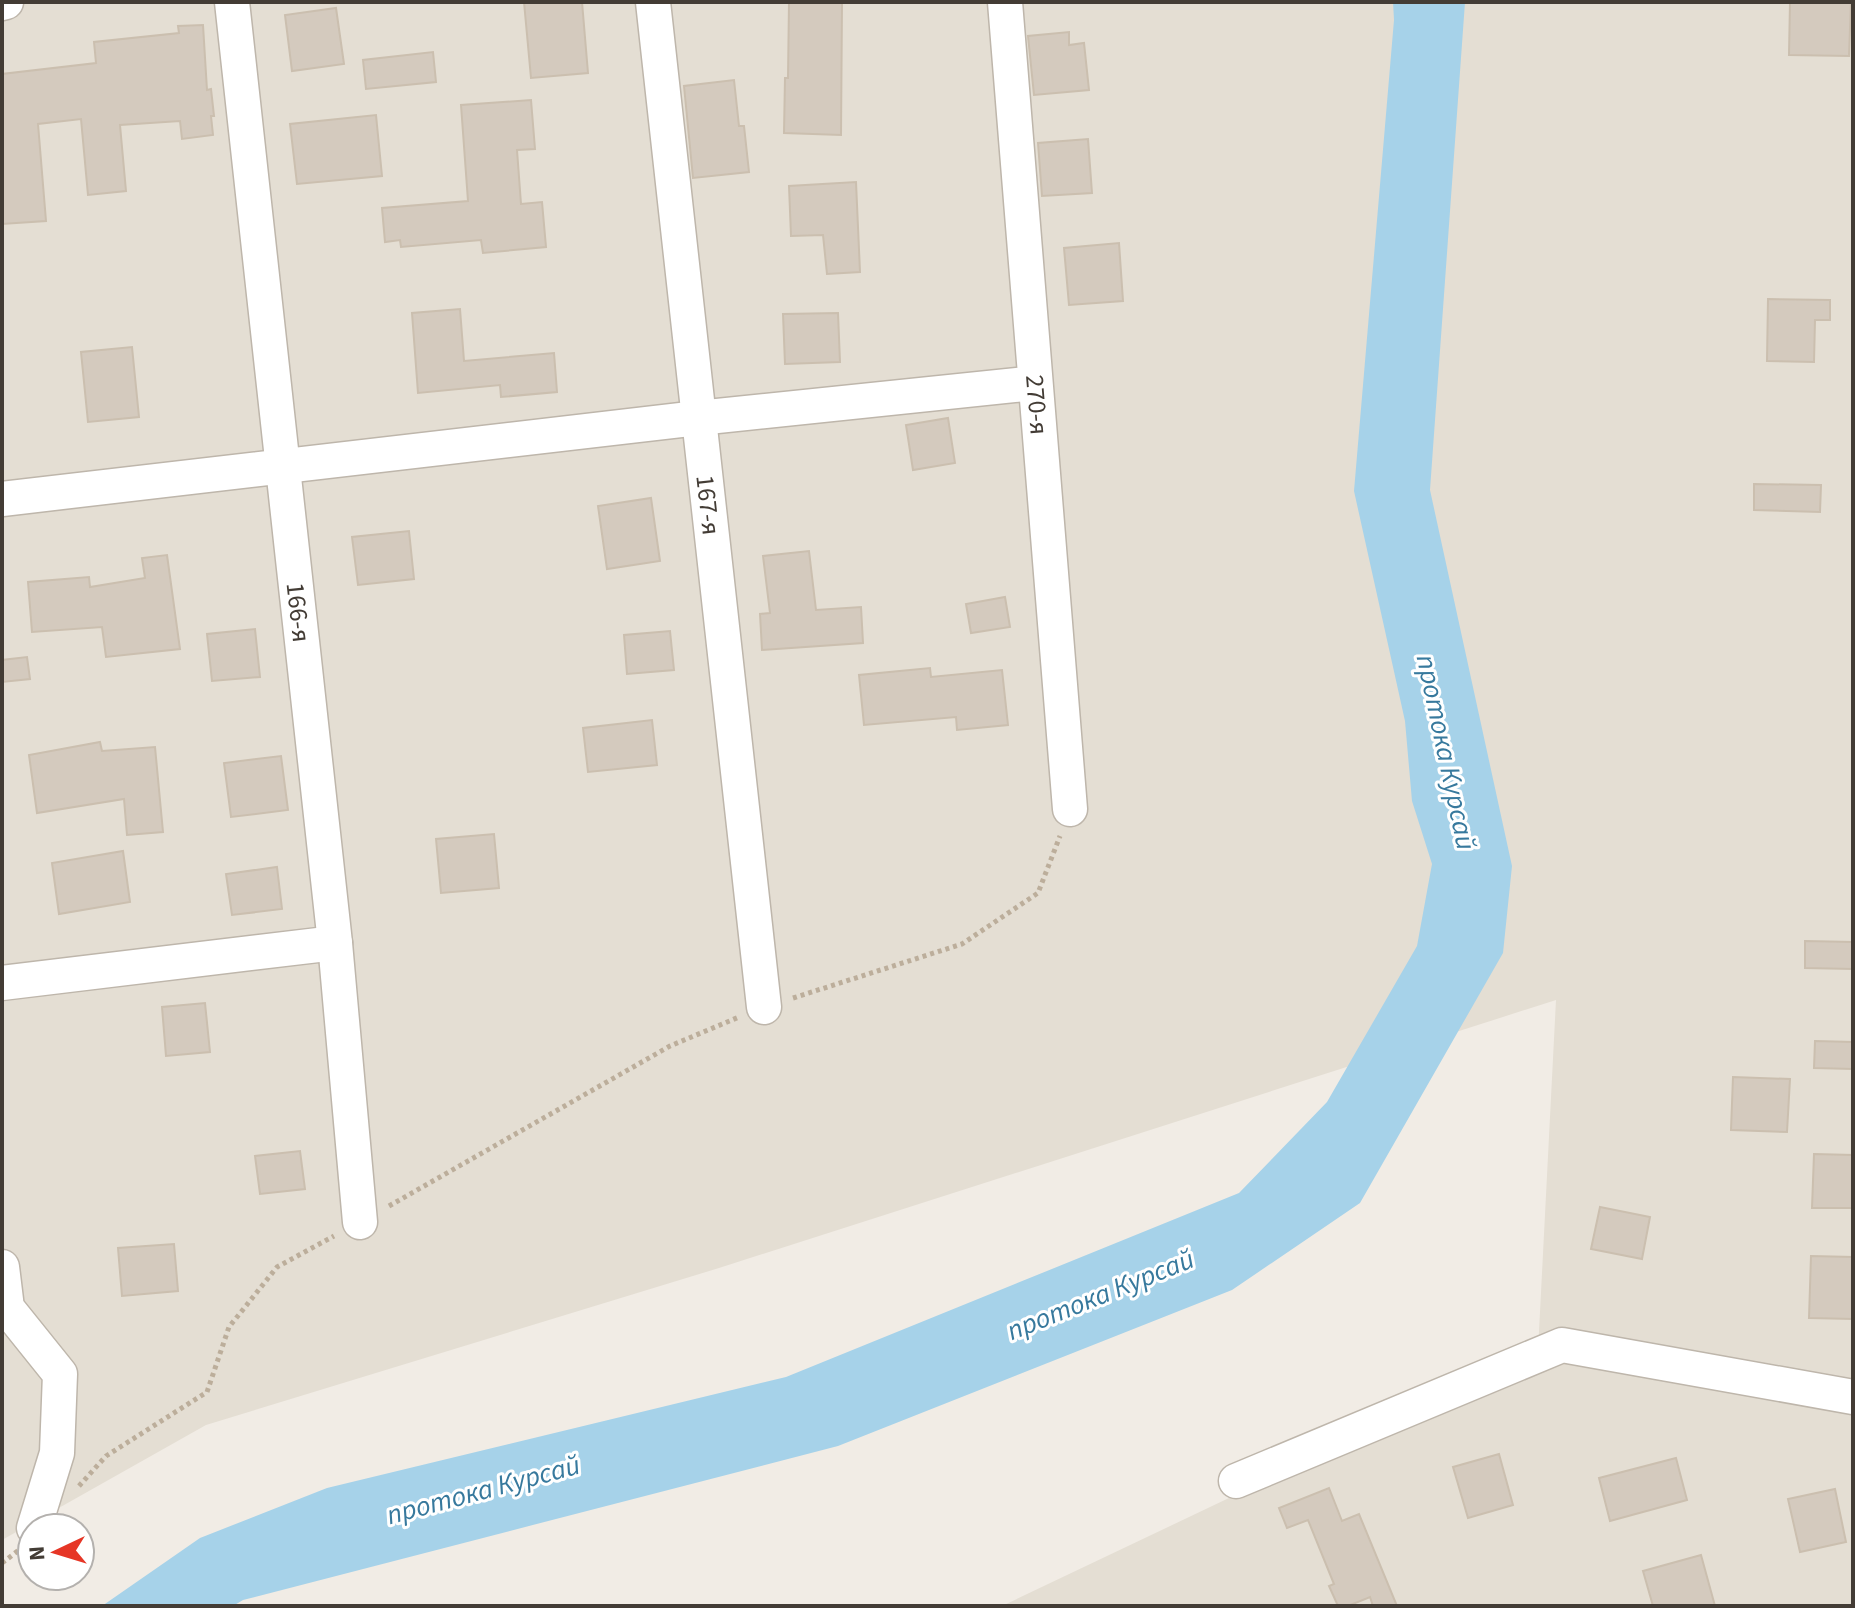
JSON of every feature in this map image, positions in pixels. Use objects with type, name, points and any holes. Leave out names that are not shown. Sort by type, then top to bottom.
[{"type":"street","name":"166-я","points":[[232,2],[335,943],[360,1222]]},
{"type":"street","name":"167-я","points":[[653,2],[764,1007]]},
{"type":"street","name":"270-я","points":[[1005,2],[1070,809]]},
{"type":"street","points":[[2,499],[698,418],[1035,383]]},
{"type":"street","points":[[2,983],[335,943]]},
{"type":"street","points":[[2,1267],[7,1308],[60,1374],[57,1453],[39,1512]]},
{"type":"street","points":[[1236,1481],[1562,1345],[1853,1397]]},
{"type":"path","points":[[70,1497],[106,1456],[207,1392],[229,1327],[277,1267],[670,1046],[764,1007],[962,944],[1038,893],[1070,809]]},
{"type":"shaded area","points":[[2,2],[1853,2],[1853,1606],[1002,1606],[1538,1351],[1556,1000],[719,1268],[206,1425],[52,1512],[16,1512],[16,1532],[2,1540]]},
{"type":"water","name":"протока Курсай","points":[[1393,2],[1465,2],[1430,490],[1512,866],[1503,953],[1360,1203],[1232,1290],[838,1446],[243,1600],[233,1606],[102,1606],[200,1538],[327,1488],[786,1377],[1239,1193],[1327,1102],[1417,946],[1432,864],[1412,801],[1405,721],[1354,491],[1394,20]]},
{"type":"building","points":[[524,2],[582,2],[588,73],[531,78]]},
{"type":"building","points":[[789,2],[842,2],[841,135],[784,133]]},
{"type":"building","points":[[1790,2],[1851,2],[1849,56],[1789,55]]},
{"type":"building","points":[[336,8],[344,64],[292,71],[285,15]]},
{"type":"building","points":[[203,25],[207,90],[211,89],[214,116],[211,116],[213,135],[182,139],[180,121],[120,125],[126,191],[88,195],[81,119],[38,124],[46,221],[2,224],[2,74],[96,63],[94,42],[179,33],[178,26]]},
{"type":"building","points":[[1069,32],[1069,45],[1084,43],[1089,90],[1034,95],[1028,36]]},
{"type":"building","points":[[433,52],[436,82],[366,89],[363,60]]},
{"type":"building","points":[[734,80],[739,126],[744,126],[749,172],[693,178],[684,86]]},
{"type":"building","points":[[531,100],[535,149],[517,150],[521,204],[542,202],[546,247],[483,253],[481,240],[401,247],[400,240],[385,242],[382,208],[468,201],[461,105]]},
{"type":"building","points":[[376,115],[382,176],[297,184],[290,124]]},
{"type":"building","points":[[1088,139],[1092,193],[1042,196],[1038,143]]},
{"type":"building","points":[[856,182],[860,272],[827,274],[823,235],[791,236],[789,186]]},
{"type":"building","points":[[1119,243],[1123,301],[1069,305],[1064,248]]},
{"type":"building","points":[[1768,299],[1830,300],[1830,320],[1815,320],[1814,362],[1767,361]]},
{"type":"building","points":[[460,309],[464,361],[554,353],[557,392],[501,397],[500,385],[418,393],[412,313]]},
{"type":"building","points":[[838,313],[840,362],[785,364],[783,314]]},
{"type":"building","points":[[132,347],[139,417],[88,422],[81,352]]},
{"type":"building","points":[[948,418],[955,463],[913,470],[906,425]]},
{"type":"building","points":[[1754,484],[1821,485],[1820,512],[1754,510]]},
{"type":"building","points":[[651,498],[660,561],[607,569],[598,506]]},
{"type":"building","points":[[409,531],[414,579],[358,585],[352,537]]},
{"type":"building","points":[[809,551],[816,610],[861,607],[863,643],[762,650],[760,614],[770,613],[763,556]]},
{"type":"building","points":[[167,555],[180,649],[106,657],[102,627],[32,632],[28,582],[89,577],[90,587],[145,578],[142,558]]},
{"type":"building","points":[[1005,597],[1010,627],[971,633],[966,604]]},
{"type":"building","points":[[255,629],[260,677],[212,681],[207,634]]},
{"type":"building","points":[[670,631],[674,670],[627,674],[624,635]]},
{"type":"building","points":[[27,657],[30,679],[2,682],[2,660]]},
{"type":"building","points":[[930,668],[931,677],[1002,670],[1008,725],[957,730],[956,717],[864,725],[859,675]]},
{"type":"building","points":[[652,720],[657,765],[588,772],[583,728]]},
{"type":"building","points":[[100,742],[102,751],[155,747],[163,832],[127,835],[124,799],[37,813],[29,755]]},
{"type":"building","points":[[281,756],[288,810],[231,817],[224,763]]},
{"type":"building","points":[[494,834],[499,888],[441,893],[436,839]]},
{"type":"building","points":[[123,851],[130,902],[59,914],[52,863]]},
{"type":"building","points":[[277,867],[282,909],[232,915],[226,874]]},
{"type":"building","points":[[1805,941],[1853,942],[1853,969],[1805,968]]},
{"type":"building","points":[[205,1003],[210,1052],[166,1056],[162,1007]]},
{"type":"building","points":[[1815,1041],[1853,1042],[1853,1069],[1814,1068]]},
{"type":"building","points":[[1733,1077],[1790,1079],[1787,1132],[1731,1130]]},
{"type":"building","points":[[300,1151],[305,1189],[260,1194],[255,1156]]},
{"type":"building","points":[[1814,1154],[1853,1155],[1853,1208],[1812,1208]]},
{"type":"building","points":[[1600,1207],[1650,1217],[1642,1259],[1591,1249]]},
{"type":"building","points":[[174,1244],[178,1291],[122,1296],[118,1248]]},
{"type":"building","points":[[1811,1256],[1853,1257],[1853,1319],[1809,1318]]},
{"type":"building","points":[[1499,1454],[1513,1505],[1468,1518],[1453,1467]]},
{"type":"building","points":[[1676,1458],[1687,1500],[1610,1521],[1599,1478]]},
{"type":"building","points":[[1329,1488],[1342,1521],[1359,1514],[1397,1606],[1373,1606],[1370,1597],[1348,1606],[1338,1606],[1329,1586],[1334,1584],[1308,1520],[1287,1528],[1279,1508]]},
{"type":"building","points":[[1835,1489],[1846,1542],[1800,1552],[1788,1499]]},
{"type":"building","points":[[1701,1555],[1715,1606],[1653,1606],[1643,1571]]}]
